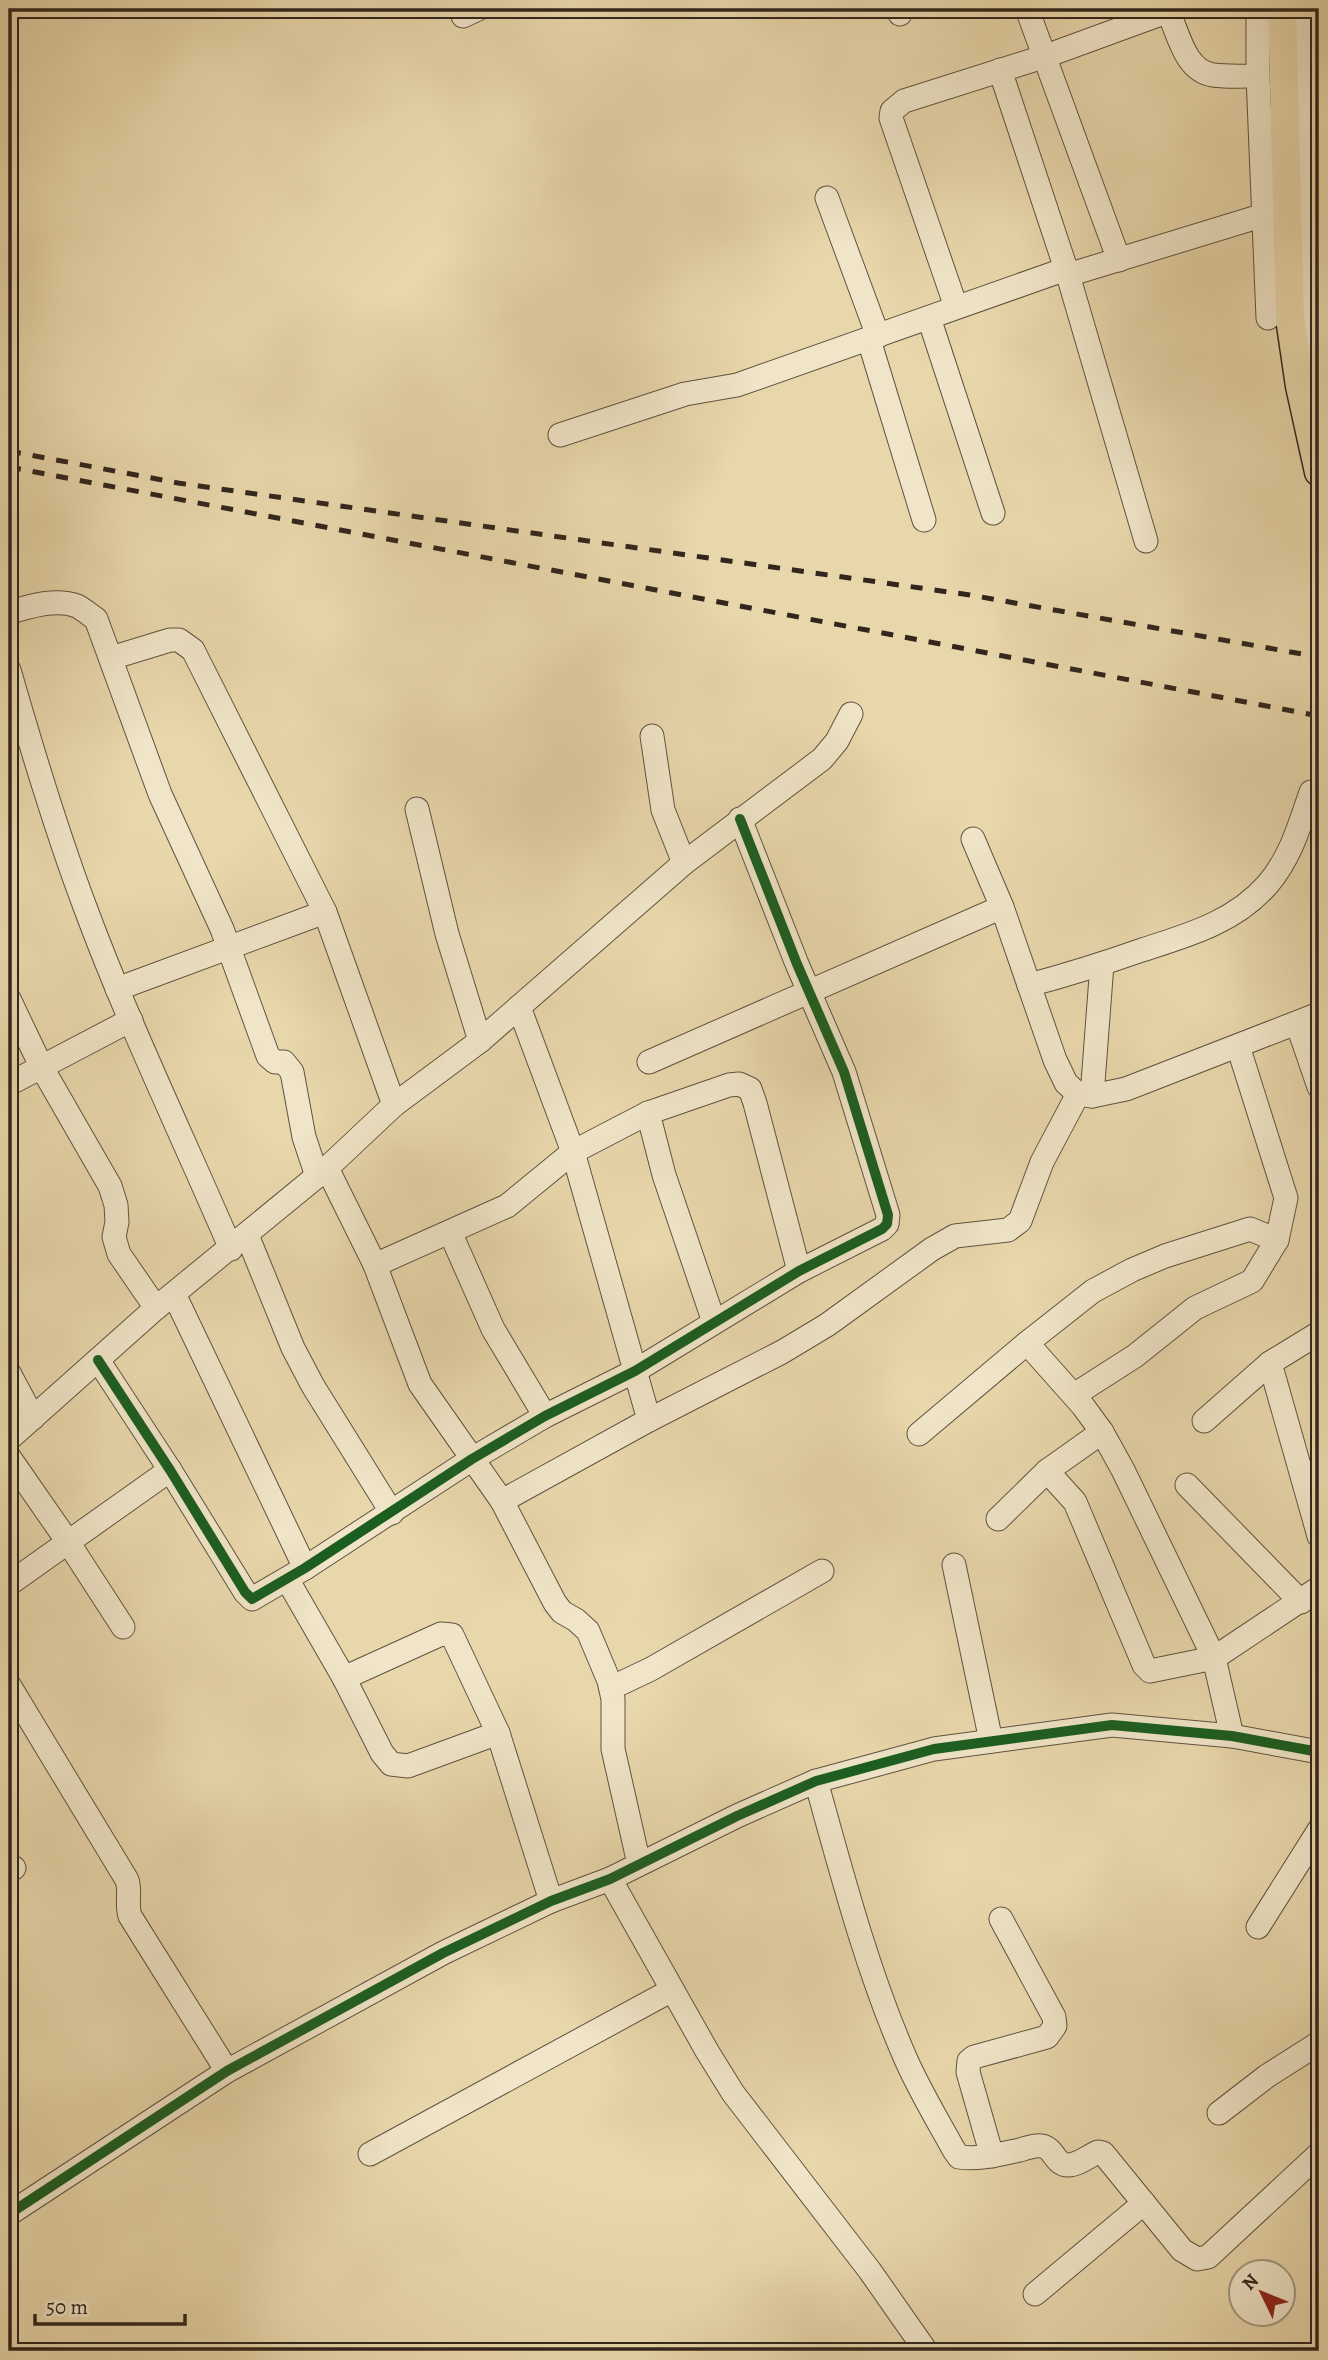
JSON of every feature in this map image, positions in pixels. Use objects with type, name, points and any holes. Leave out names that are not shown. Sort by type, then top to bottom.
[{"type":"main road","points":[[1282,9],[1290,318],[1300,386],[1319,472]]},
{"type":"street","points":[[1027,9],[1119,260]]},
{"type":"street","points":[[1258,9],[1258,76],[1268,318]]},
{"type":"street","points":[[1303,9],[1313,375],[1319,403]]},
{"type":"street","points":[[956,307],[891,118],[892,111],[904,101],[1046,56],[1168,10],[1185,52],[1202,71],[1211,75],[1258,76]]},
{"type":"street","points":[[1000,70],[1067,272],[1146,541]]},
{"type":"street","points":[[827,198],[873,338],[924,520]]},
{"type":"street","points":[[560,435],[685,394],[737,385],[956,307],[1264,215]]},
{"type":"street","points":[[929,318],[993,513]]},
{"type":"street","points":[[9,613],[29,606],[53,604],[77,606],[96,619],[160,794],[229,948],[268,1056],[275,1062],[284,1062],[292,1072],[304,1137],[375,1265],[420,1384],[502,1501],[555,1603],[562,1612],[588,1631],[611,1688],[613,1749],[639,1864]]},
{"type":"street","points":[[111,658],[170,640],[179,640],[193,650],[325,912],[394,1105]]},
{"type":"street","points":[[9,670],[31,747],[80,894],[131,1020],[308,1377],[392,1513]]},
{"type":"street","points":[[9,1439],[156,1308],[322,1172],[394,1105],[480,1041],[684,863],[822,759],[837,741],[851,714]]},
{"type":"street","points":[[652,736],[663,810],[684,863]]},
{"type":"street","points":[[1029,985],[1102,964],[1208,928],[1243,908],[1269,883],[1291,850],[1311,792]]},
{"type":"street","points":[[417,809],[447,934],[480,1041]]},
{"type":"street","points":[[98,1360],[248,1597],[252,1599],[392,1513],[472,1459],[545,1416],[635,1371],[799,1271],[882,1229],[888,1220],[847,1082],[740,820]]},
{"type":"street","points":[[973,839],[1003,907],[1055,1060],[1066,1083],[1085,1095],[1126,1089],[1319,1014]]},
{"type":"street","points":[[649,1062],[1003,907]]},
{"type":"street","points":[[117,989],[325,912]]},
{"type":"street","points":[[502,1501],[649,1420],[793,1346],[954,1236],[1008,1230],[1020,1221],[1042,1162],[1085,1095],[1102,964]]},
{"type":"street","points":[[9,999],[41,1066],[110,1186],[116,1205],[114,1237],[119,1254],[156,1308]]},
{"type":"street","points":[[519,1007],[573,1152],[649,1420]]},
{"type":"street","points":[[9,1084],[131,1020]]},
{"type":"street","points":[[1297,1023],[1319,1087]]},
{"type":"street","points":[[1074,1395],[1135,1356],[1195,1308],[1252,1281],[1277,1240],[1286,1198],[1238,1046]]},
{"type":"street","points":[[375,1265],[506,1206],[573,1152],[648,1113],[739,1084],[750,1089],[755,1103],[799,1271]]},
{"type":"street","points":[[648,1113],[664,1175],[714,1322]]},
{"type":"street","points":[[919,1434],[1093,1291],[1165,1256],[1250,1229],[1277,1240]]},
{"type":"street","points":[[450,1232],[493,1329],[545,1416]]},
{"type":"street","points":[[174,1294],[296,1574],[382,1753],[391,1764],[408,1766],[498,1733]]},
{"type":"street","points":[[1204,1421],[1270,1363],[1319,1333]]},
{"type":"street","points":[[1027,1343],[1074,1395],[1102,1432],[1123,1470],[1214,1658],[1232,1736]]},
{"type":"street","points":[[1270,1363],[1319,1536]]},
{"type":"street","points":[[9,1373],[33,1418]]},
{"type":"street","points":[[998,1519],[1047,1471],[1102,1432]]},
{"type":"street","points":[[9,1457],[123,1627]]},
{"type":"street","points":[[9,1584],[170,1470]]},
{"type":"street","points":[[1047,1471],[1074,1502],[1147,1669],[1155,1671],[1214,1658],[1319,1588]]},
{"type":"street","points":[[1187,1485],[1301,1602]]},
{"type":"street","points":[[954,1565],[991,1741]]},
{"type":"street","points":[[611,1688],[651,1669],[822,1571]]},
{"type":"street","points":[[344,1678],[447,1633],[452,1635],[498,1733],[551,1901]]},
{"type":"street","points":[[9,1685],[127,1880],[130,1893],[127,1907],[130,1916],[227,2071]]},
{"type":"street","points":[[11,2205],[227,2071],[443,1953],[551,1901],[610,1879],[737,1816],[816,1781],[934,1749],[1112,1725],[1232,1736],[1319,1752]]},
{"type":"street","points":[[816,1781],[879,1993],[905,2058],[959,2157],[992,2156],[1044,2146],[1064,2165],[1072,2165],[1094,2153],[1103,2153],[1182,2250],[1197,2259],[1208,2257],[1319,2154]]},
{"type":"street","points":[[1258,1927],[1319,1830]]},
{"type":"street","points":[[610,1879],[733,2093],[870,2271],[926,2351]]},
{"type":"street","points":[[992,2156],[968,2072],[969,2062],[974,2057],[1047,2037],[1055,2026],[1054,2017],[1001,1919]]},
{"type":"street","points":[[370,2154],[672,1990]]},
{"type":"street","points":[[1219,2113],[1267,2076],[1319,2043]]},
{"type":"street","points":[[1035,2294],[1144,2203]]},
{"type":"railway","points":[[9,451],[178,483],[970,595],[1319,657]]},
{"type":"railway","points":[[9,467],[1319,716]]},
{"type":"cycle path","points":[[98,1360],[252,1599],[305,1568],[472,1459],[545,1416],[635,1371],[799,1271],[882,1229],[887,1224],[888,1215],[844,1072],[797,964],[740,819]]},
{"type":"cycle path","points":[[9,2214],[227,2071],[443,1953],[551,1901],[610,1879],[737,1816],[816,1781],[934,1749],[1112,1725],[1232,1736],[1319,1752]]}]
